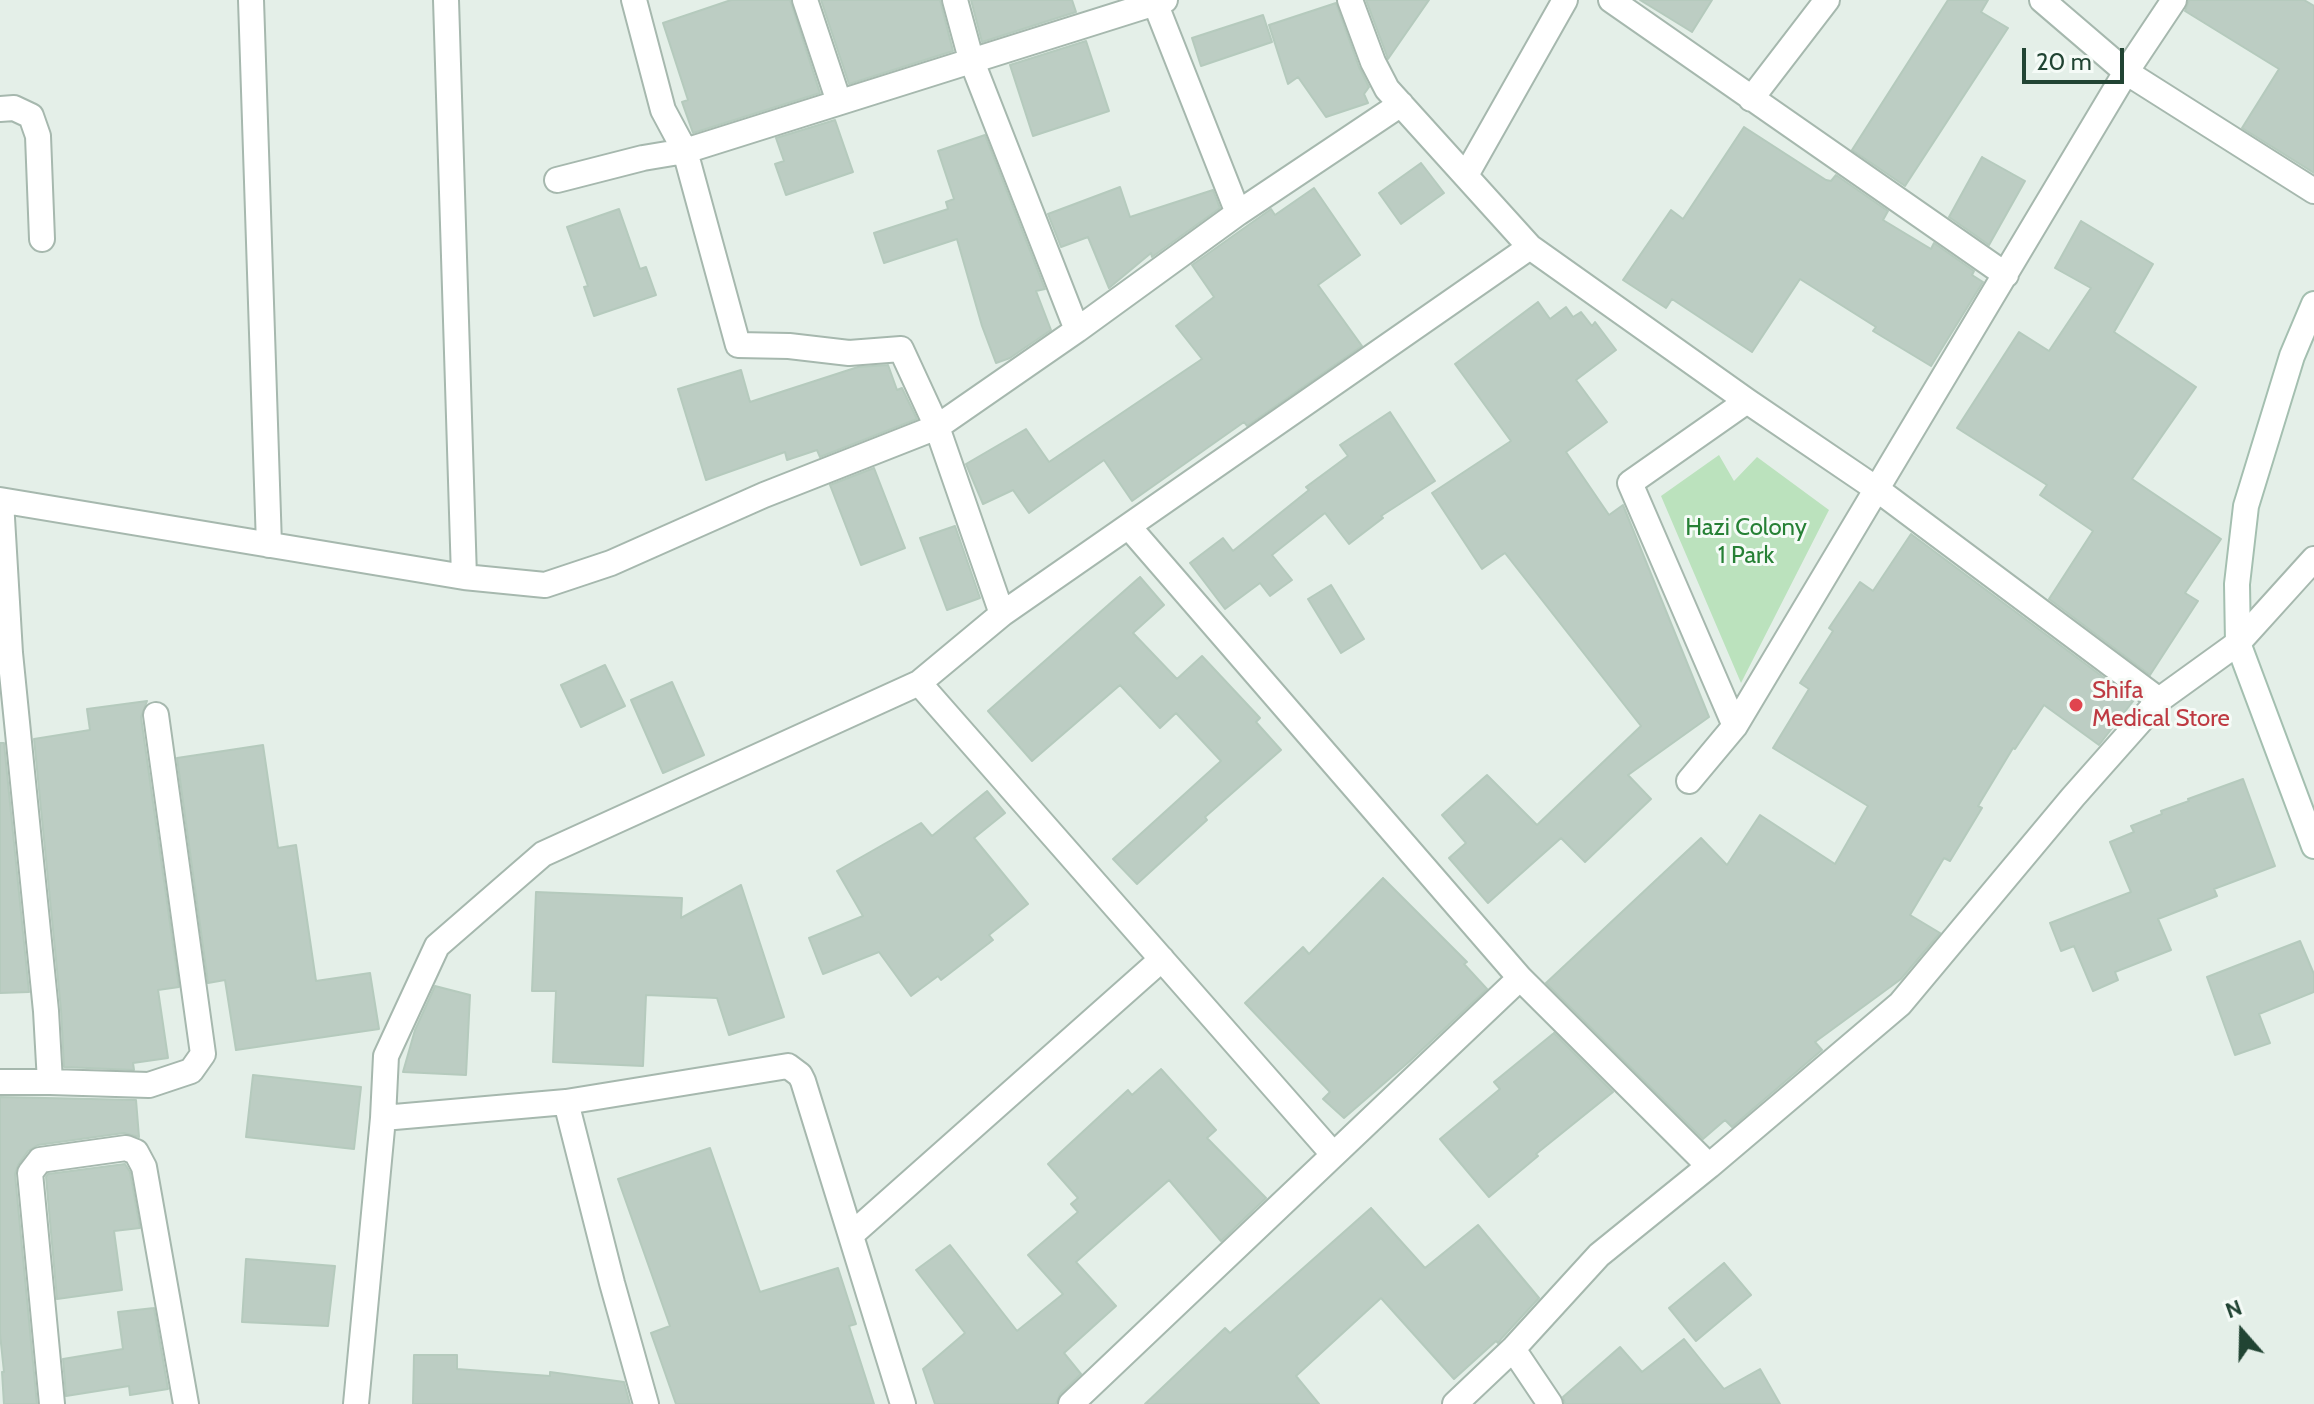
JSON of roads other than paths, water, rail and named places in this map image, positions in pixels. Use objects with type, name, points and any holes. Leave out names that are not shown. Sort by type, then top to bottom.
[{"type":"street","points":[[251,0],[269,545]]},
{"type":"street","points":[[446,0],[464,577]]},
{"type":"street","points":[[634,0],[663,110],[685,151],[738,345],[789,346],[849,353],[901,349],[937,427],[1002,614]]},
{"type":"street","points":[[805,0],[839,102]]},
{"type":"street","points":[[955,0],[971,59],[1077,330]]},
{"type":"street","points":[[1350,0],[1373,62],[1387,89],[1530,247],[1878,490],[2159,700]]},
{"type":"street","points":[[1466,175],[1565,0]]},
{"type":"street","points":[[1611,0],[2006,275]]},
{"type":"street","points":[[1751,99],[1827,0]]},
{"type":"street","points":[[2042,0],[2126,72],[2314,191]]},
{"type":"street","points":[[1689,781],[1735,726],[2126,72],[2174,0]]},
{"type":"street","points":[[557,180],[643,158],[685,151],[1158,1],[1238,213]]},
{"type":"street","points":[[50,1082],[46,1011],[10,653],[0,500],[464,577],[545,585],[611,563],[764,495],[937,427],[1238,213],[1401,104]]},
{"type":"street","points":[[0,109],[14,108],[31,116],[38,136],[42,239]]},
{"type":"street","points":[[356,1404],[386,1056],[437,946],[543,854],[919,683],[1002,614],[1530,247]]},
{"type":"street","points":[[2314,304],[2292,356],[2246,506],[2237,584],[2238,643],[2314,846]]},
{"type":"street","points":[[1735,726],[1630,483],[1747,401]]},
{"type":"street","points":[[1129,527],[1520,978],[1709,1166]]},
{"type":"street","points":[[1455,1404],[1513,1349],[1599,1255],[1900,1004],[2073,797],[2159,700],[2238,643],[2314,559]]},
{"type":"street","points":[[919,683],[1333,1154]]},
{"type":"street","points":[[0,1082],[149,1085],[191,1071],[203,1054],[156,715]]},
{"type":"street","points":[[851,1235],[1162,959]]},
{"type":"street","points":[[1071,1404],[1520,978]]},
{"type":"street","points":[[383,1118],[566,1102],[788,1066],[803,1081],[903,1404]]},
{"type":"street","points":[[566,1102],[646,1404]]},
{"type":"street","points":[[52,1404],[30,1173],[40,1160],[126,1148],[136,1152],[144,1167],[186,1404]]},
{"type":"street","points":[[1513,1349],[1550,1404]]},
{"type":"place","name":"Shifa Medical Store","points":[[2076,705]]},
{"type":"park label","name":"Hazi Colony 1 Park","points":[[1746,542]]}]
